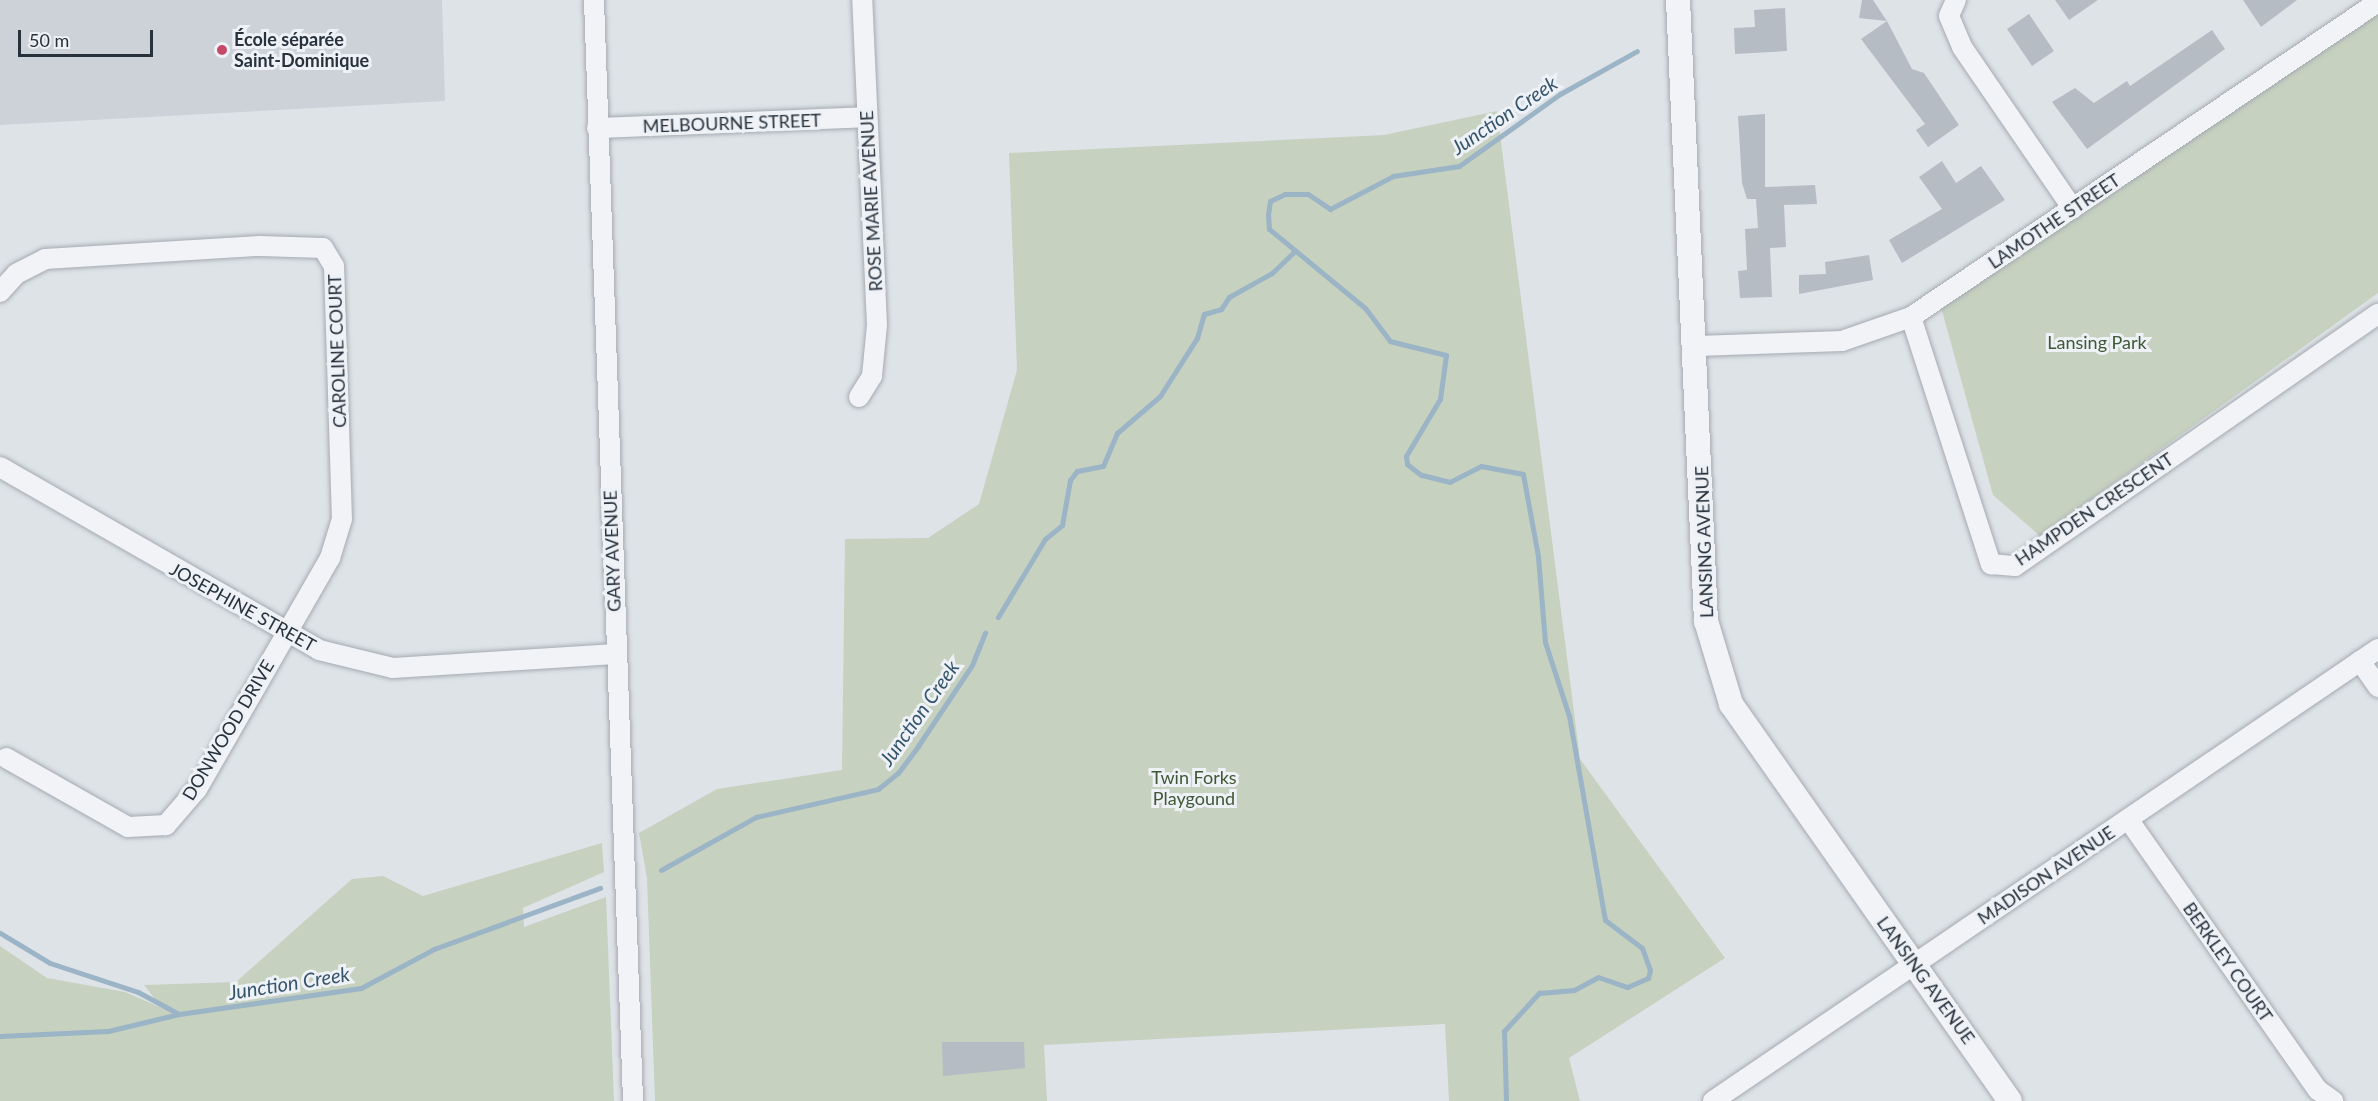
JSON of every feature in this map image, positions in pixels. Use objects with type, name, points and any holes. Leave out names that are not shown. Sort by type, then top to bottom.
[{"type":"street","name":"GARY AVENUE","points":[[594,0],[633,1101]]},
{"type":"street","name":"ROSE MARIE AVENUE","points":[[860,397],[872,376],[877,325],[862,0]]},
{"type":"street","name":"LANSING AVENUE","points":[[1678,0],[1697,346],[1706,621],[1731,704],[2010,1101]]},
{"type":"street","points":[[1956,0],[1949,16],[1962,47],[2073,209]]},
{"type":"street","name":"LAMOTHE STREET","points":[[1697,346],[1842,341],[1911,317],[2378,2]]},
{"type":"street","name":"MELBOURNE STREET","points":[[597,128],[867,117]]},
{"type":"street","name":"CAROLINE COURT","points":[[0,292],[16,274],[45,259],[260,246],[323,248],[334,266],[342,519],[330,558],[286,633]]},
{"type":"street","name":"HAMPDEN CRESCENT","points":[[1911,317],[1991,564],[2015,566],[2378,315]]},
{"type":"street","name":"JOSEPHINE STREET","points":[[0,467],[319,650],[393,668],[616,654]]},
{"type":"street","name":"DONWOOD DRIVE","points":[[6,758],[128,827],[166,825],[196,789],[286,633]]},
{"type":"street","name":"MADISON AVENUE","points":[[1713,1101],[2378,649]]},
{"type":"street","points":[[2361,661],[2378,687]]},
{"type":"street","name":"BERKLEY COURT","points":[[2128,819],[2318,1090],[2333,1101]]},
{"type":"shaded area","name":"École séparée Saint-Dominique","points":[[0,0],[442,0],[445,101],[0,125]]},
{"type":"green space","name":"Lansing Park","points":[[2378,0],[2378,293],[2040,536],[1993,495],[1939,300]]},
{"type":"green space","name":"Twin Forks Playgound","points":[[1497,111],[1580,759],[1725,958],[1569,1058],[1580,1101],[1449,1101],[1445,1024],[1044,1045],[1047,1101],[655,1101],[647,878],[639,833],[717,789],[842,770],[845,539],[928,538],[979,504],[1017,370],[1009,153],[1384,135]]},
{"type":"green space","points":[[602,843],[604,872],[523,908],[524,927],[606,897],[614,1101],[0,1101],[0,946],[47,978],[125,992],[162,1008],[144,985],[236,982],[352,879],[383,876],[423,896]]},
{"type":"building","points":[[1862,0],[1873,0],[1887,21],[1859,18]]},
{"type":"building","points":[[2055,0],[2098,0],[2069,20]]},
{"type":"building","points":[[2243,0],[2297,0],[2261,27]]},
{"type":"building","points":[[1785,8],[1787,51],[1735,54],[1734,28],[1755,27],[1754,10]]},
{"type":"building","points":[[2029,14],[2054,51],[2032,66],[2007,29]]},
{"type":"building","points":[[1887,21],[1912,69],[1924,73],[1959,125],[1928,147],[1916,130],[1925,124],[1861,39]]},
{"type":"building","points":[[2212,30],[2225,49],[2087,149],[2052,102],[2075,88],[2094,103],[2127,81],[2130,86]]},
{"type":"building","points":[[1765,114],[1765,187],[1815,185],[1817,204],[1784,205],[1786,247],[1770,248],[1772,297],[1740,298],[1738,271],[1747,270],[1745,229],[1758,228],[1756,199],[1747,199],[1742,183],[1738,116]]},
{"type":"building","points":[[1942,161],[1956,183],[1981,166],[2005,200],[1902,263],[1889,240],[1942,209],[1919,177]]},
{"type":"building","points":[[1869,255],[1873,280],[1799,294],[1799,275],[1826,274],[1825,262]]},
{"type":"building","points":[[942,1042],[1024,1042],[1025,1068],[943,1076]]},
{"type":"waterway","points":[[1506,1101],[1504,1031],[1539,993],[1574,990],[1598,977],[1627,987],[1648,978],[1650,970],[1642,948],[1605,920],[1569,716],[1545,642],[1538,556],[1523,474],[1481,466],[1450,482],[1421,475],[1407,464],[1406,456],[1440,399],[1446,355],[1390,341],[1365,308],[1269,229],[1268,215],[1270,201],[1285,194],[1308,194],[1330,209],[1393,176],[1459,166],[1560,94],[1637,51]]},
{"type":"waterway","name":"Junction Creek","points":[[998,617],[1045,539],[1062,525],[1070,480],[1077,471],[1103,466],[1117,433],[1160,396],[1197,338],[1204,314],[1221,309],[1229,297],[1272,273],[1295,251]]},
{"type":"waterway","name":"Junction Creek","points":[[661,870],[756,817],[878,789],[898,773],[918,746],[972,665],[985,632]]},
{"type":"waterway","name":"Junction Creek","points":[[0,1036],[108,1031],[179,1014],[361,988],[434,949],[600,888]]},
{"type":"waterway","points":[[0,933],[50,963],[138,992],[179,1014]]},
{"type":"place","name":"École séparée Saint-Dominique","points":[[222,50]]}]
